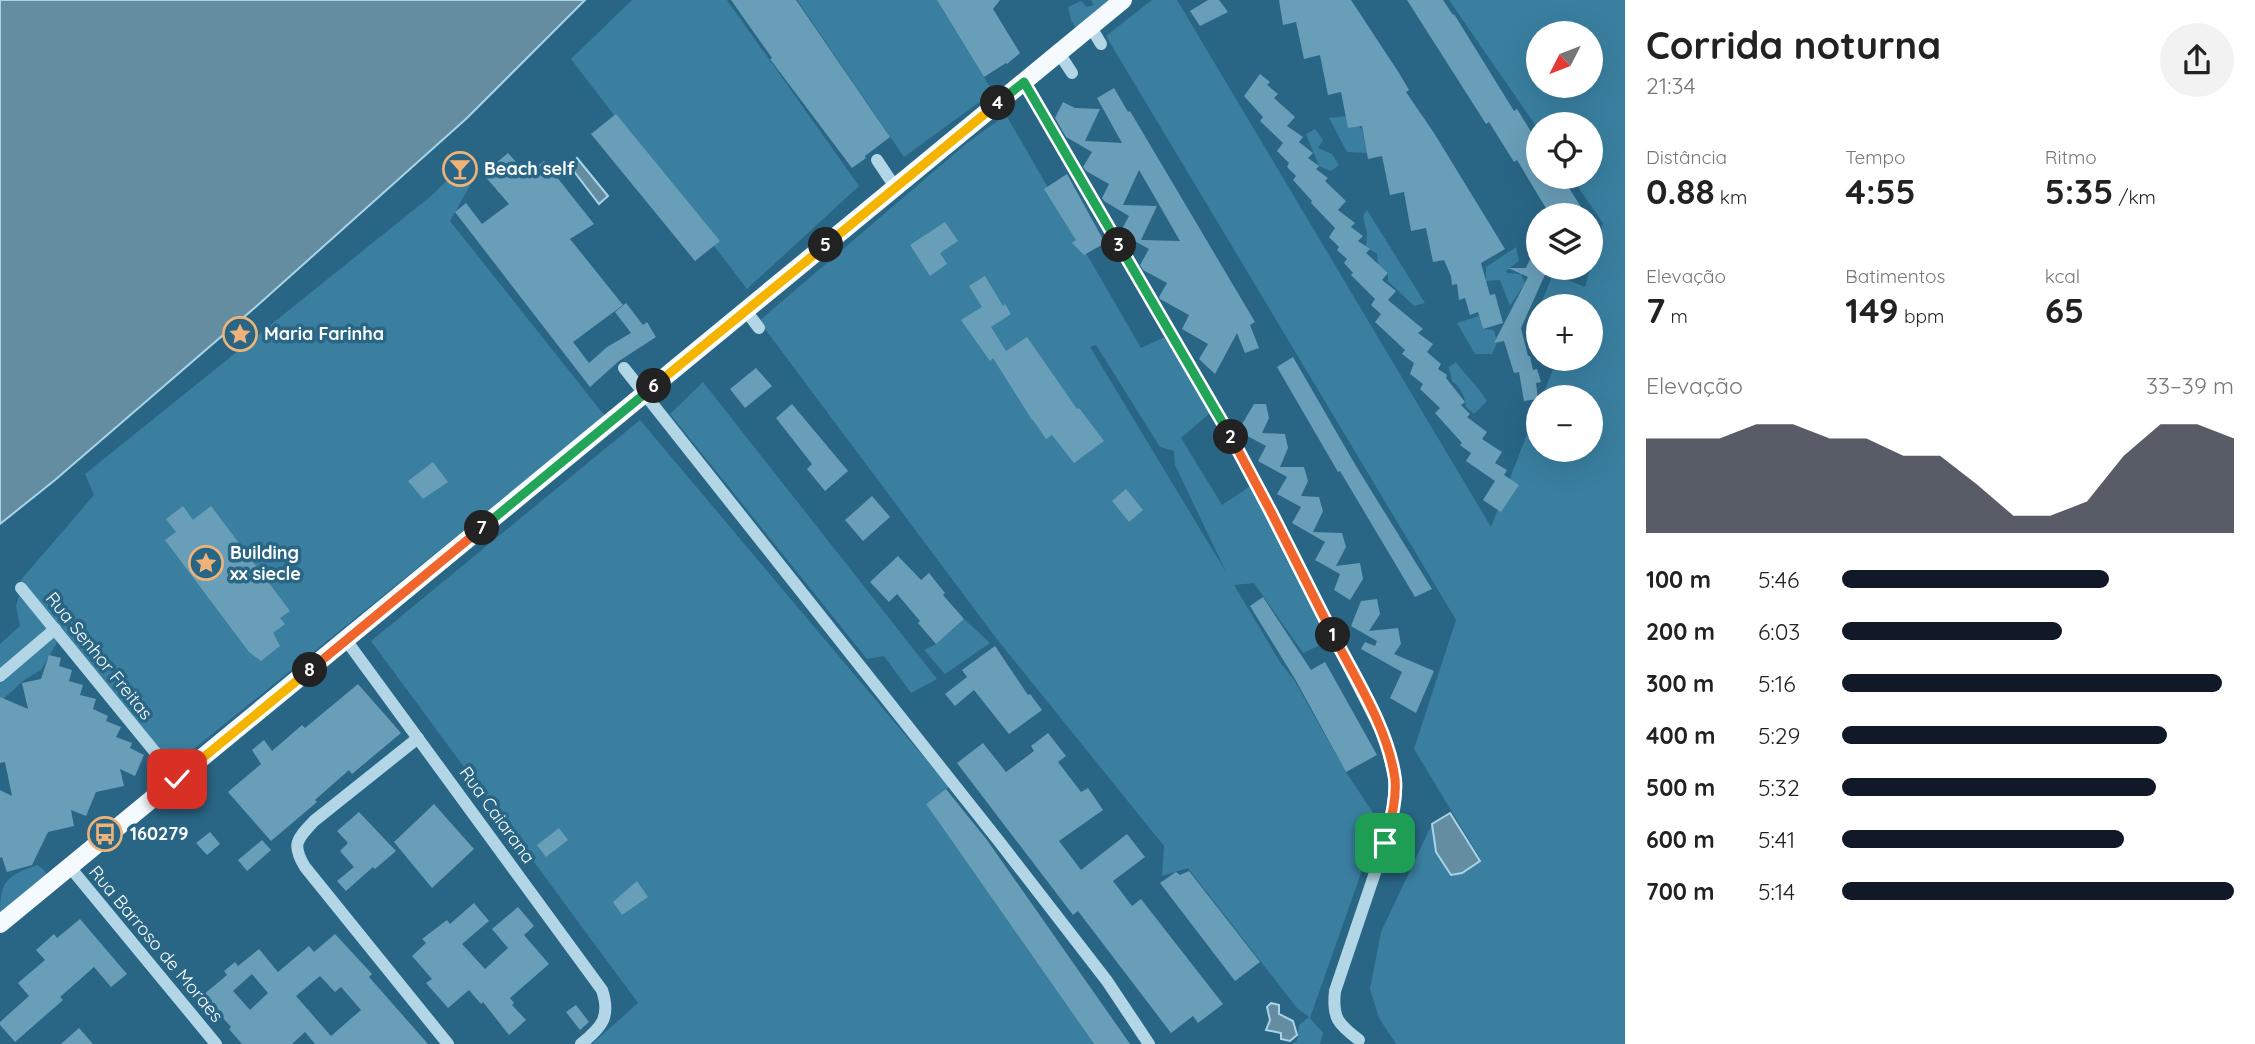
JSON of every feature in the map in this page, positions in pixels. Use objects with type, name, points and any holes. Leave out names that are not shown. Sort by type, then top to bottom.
[{"type":"main road","points":[[0,923],[1124,0]]},
{"type":"street","points":[[1091,27],[1101,44]]},
{"type":"street","points":[[1059,53],[1072,73]]},
{"type":"street","points":[[1024,82],[1239,452],[1385,738],[1395,781],[1393,810],[1385,843],[1335,991],[1333,1009],[1343,1028],[1359,1040]]},
{"type":"street","points":[[877,160],[895,187]]},
{"type":"street","points":[[746,311],[759,328]]},
{"type":"street","points":[[624,368],[998,840],[1107,981],[1149,1044]]},
{"type":"street","name":"Rua Senhor Freitas","points":[[21,588],[177,779]]},
{"type":"street","points":[[0,676],[55,629]]},
{"type":"street","name":"Rua Caiarana","points":[[346,640],[602,990],[607,1005],[605,1016],[599,1027],[581,1044]]},
{"type":"street","points":[[418,737],[314,821],[296,845],[297,855],[305,867],[448,1044]]},
{"type":"street","name":"Rua Barroso de Moraes","points":[[69,866],[216,1044]]},
{"type":"shaded area","points":[[0,0],[585,0],[467,118],[259,304],[0,524]]},
{"type":"shaded area","points":[[632,0],[727,0],[859,186],[747,289],[571,59]]},
{"type":"shaded area","points":[[797,0],[937,0],[993,92],[904,157]]},
{"type":"shaded area","points":[[1091,0],[1114,0],[1077,30],[1068,7],[1081,1],[1087,7],[1094,5]]},
{"type":"shaded area","points":[[1152,0],[1177,0],[1491,527],[1526,437],[1526,462],[1603,462],[1603,385],[1547,385],[1552,371],[1603,371],[1603,294],[1545,294],[1551,280],[1568,280],[1585,287],[1587,280],[1603,280],[1603,203],[1589,203],[1579,189],[1603,189],[1603,112],[1526,112],[1449,0],[1625,0],[1625,1044],[1396,1044],[1379,1018],[1370,989],[1381,932],[1432,824],[1436,852],[1462,873],[1481,860],[1414,749],[1456,620],[1106,36]]},
{"type":"shaded area","points":[[1006,115],[1141,348],[1167,336],[1210,413],[1181,438],[1222,505],[1252,485],[1329,641],[1303,653],[1254,583],[1234,585],[1379,822],[1310,1018],[1323,1033],[1320,1044],[1292,1044],[1297,1041],[1299,1025],[1309,1017],[1297,1008],[1188,868],[1162,876],[1164,846],[996,638],[759,321],[967,143]],"holes":[[[1096,345],[1160,447],[1174,451],[1175,465],[1226,572],[1090,347]]]},
{"type":"shaded area","points":[[1346,116],[1362,129],[1367,153],[1347,152],[1329,118]]},
{"type":"shaded area","points":[[1315,129],[1323,140],[1318,148],[1332,154],[1339,165],[1331,171],[1319,166],[1306,134]]},
{"type":"shaded area","points":[[577,158],[608,196],[599,204],[569,165]]},
{"type":"shaded area","points":[[457,171],[472,182],[450,221],[605,416],[169,769],[20,581],[94,495],[85,474],[431,196]]},
{"type":"shaded area","points":[[1367,210],[1425,303],[1414,306],[1388,281],[1388,273],[1378,265],[1377,254],[1366,247],[1367,233],[1363,216]]},
{"type":"shaded area","points":[[1516,247],[1519,261],[1506,271],[1521,274],[1525,283],[1510,306],[1500,280],[1486,281],[1486,267]]},
{"type":"shaded area","points":[[1479,316],[1483,329],[1494,330],[1497,343],[1492,354],[1475,354],[1457,323]]},
{"type":"shaded area","points":[[1456,362],[1487,401],[1474,414],[1466,407],[1462,392],[1452,381],[1449,367]]},
{"type":"shaded area","points":[[703,382],[937,679],[911,693],[884,656],[867,659],[670,414]]},
{"type":"shaded area","points":[[640,420],[949,787],[926,804],[1094,1044],[592,1044],[638,1003],[371,641]]},
{"type":"shaded area","points":[[19,596],[59,639],[41,670],[24,680],[0,702],[0,644],[20,626],[16,606]]},
{"type":"shaded area","points":[[964,619],[990,643],[945,674],[924,650],[936,644]]},
{"type":"shaded area","points":[[1450,813],[1480,861],[1462,873],[1451,875],[1436,852],[1432,824]]},
{"type":"shaded area","points":[[37,865],[50,878],[0,917],[1,896],[6,883],[17,873]]},
{"type":"shaded area","points":[[1271,1003],[1279,1005],[1279,1014],[1293,1021],[1297,1035],[1290,1041],[1281,1039],[1281,1033],[1266,1030],[1270,1020],[1267,1007]]},
{"type":"building","points":[[731,0],[796,0],[890,137],[852,168],[770,59],[772,58]]},
{"type":"building","points":[[937,0],[1000,0],[993,9],[1020,53],[984,77]]},
{"type":"building","points":[[1208,0],[1219,0],[1228,12],[1200,26],[1190,11]]},
{"type":"building","points":[[1279,0],[1351,0],[1399,73],[1409,90],[1406,92],[1505,249],[1481,263],[1490,295],[1495,294],[1503,323],[1483,329],[1478,312],[1470,315],[1465,298],[1459,300],[1457,284],[1452,285],[1444,260],[1433,262],[1426,228],[1411,231],[1404,192],[1390,195],[1382,156],[1368,159],[1362,126],[1348,128],[1341,92],[1328,95],[1320,55],[1304,59],[1296,22],[1283,25]]},
{"type":"building","points":[[1407,0],[1443,0],[1454,14],[1514,111],[1517,109],[1526,124],[1526,175],[1517,160],[1514,162],[1489,122],[1486,124]]},
{"type":"building","points":[[1260,74],[1270,82],[1267,85],[1278,94],[1274,98],[1295,117],[1287,126],[1303,137],[1299,142],[1313,153],[1308,158],[1319,166],[1316,169],[1328,178],[1325,181],[1346,201],[1338,210],[1355,223],[1351,227],[1363,236],[1358,241],[1370,249],[1366,253],[1388,273],[1382,280],[1396,291],[1388,300],[1423,329],[1418,333],[1433,344],[1427,352],[1441,364],[1438,369],[1447,375],[1446,378],[1465,402],[1461,405],[1470,414],[1467,417],[1487,432],[1482,439],[1502,452],[1495,463],[1507,470],[1504,475],[1519,485],[1501,512],[1483,500],[1495,481],[1466,461],[1471,453],[1460,445],[1462,443],[1435,413],[1440,408],[1420,389],[1423,384],[1410,374],[1414,363],[1402,354],[1405,350],[1375,322],[1381,314],[1371,305],[1375,299],[1351,275],[1353,273],[1344,263],[1347,259],[1329,237],[1335,228],[1293,180],[1296,176],[1287,167],[1289,163],[1277,151],[1283,143],[1260,121],[1263,117],[1244,96]]},
{"type":"building","points":[[1114,88],[1255,322],[1250,325],[1259,348],[1245,353],[1237,333],[1215,374],[1199,359],[1208,344],[1182,329],[1189,315],[1160,299],[1167,283],[1143,270],[1140,265],[1149,249],[1122,234],[1129,216],[1102,198],[1109,184],[1083,167],[1092,152],[1066,137],[1055,118],[1063,102],[1075,108],[1100,109],[1085,141],[1122,143],[1097,98]],"holes":[[[1139,170],[1180,241],[1141,240],[1157,206],[1123,205]]]},
{"type":"building","points":[[616,114],[720,241],[695,261],[591,134]]},
{"type":"building","points":[[508,153],[527,174],[544,161],[594,224],[570,239],[623,305],[573,342],[589,363],[607,347],[631,333],[615,312],[626,303],[643,325],[647,322],[656,337],[619,361],[590,387],[455,212],[466,203],[482,224],[509,204],[483,174]]},
{"type":"building","points":[[1067,174],[1105,243],[1084,255],[1072,243],[1076,240],[1044,189]]},
{"type":"building","points":[[1534,189],[1570,189],[1578,203],[1543,203]]},
{"type":"building","points":[[945,222],[958,241],[940,253],[947,264],[930,276],[910,245]]},
{"type":"building","points":[[1508,268],[1526,268],[1526,276]]},
{"type":"building","points":[[985,276],[1011,314],[991,327],[1006,351],[1027,337],[1077,409],[1079,408],[1104,441],[1074,463],[1052,435],[1046,439],[993,358],[990,361],[961,320],[982,307],[969,286]]},
{"type":"building","points":[[1526,280],[1543,280],[1536,294],[1526,294],[1526,317],[1521,328],[1526,348],[1526,371],[1538,371],[1541,382],[1526,385],[1526,401],[1519,372],[1514,373],[1504,341],[1494,343]]},
{"type":"building","points":[[1293,357],[1432,589],[1415,597],[1340,471],[1338,472],[1277,367]]},
{"type":"building","points":[[756,368],[772,386],[745,408],[730,389]]},
{"type":"building","points":[[792,404],[848,471],[825,491],[807,469],[812,464],[776,418]]},
{"type":"building","points":[[1254,404],[1266,404],[1269,418],[1262,433],[1285,434],[1288,448],[1280,467],[1304,467],[1308,481],[1301,496],[1319,497],[1323,511],[1313,532],[1342,533],[1346,547],[1336,566],[1360,563],[1363,579],[1350,600],[1334,590],[1340,574],[1315,560],[1325,542],[1292,523],[1301,507],[1277,494],[1287,477],[1258,461],[1266,446],[1238,431]]},
{"type":"building","points":[[433,462],[448,482],[423,499],[408,481]]},
{"type":"building","points":[[1126,489],[1143,510],[1129,522],[1112,501]]},
{"type":"building","points":[[872,496],[890,517],[863,541],[845,520]]},
{"type":"building","points":[[183,506],[193,520],[211,506],[290,611],[280,618],[285,624],[273,633],[280,646],[261,661],[249,652],[165,540],[176,532],[166,519]]},
{"type":"building","points":[[898,556],[921,580],[929,573],[945,593],[943,595],[964,619],[936,644],[897,594],[889,602],[870,582]]},
{"type":"building","points":[[1263,597],[1311,670],[1325,662],[1377,755],[1346,772],[1295,679],[1250,606]]},
{"type":"building","points":[[1377,599],[1380,614],[1369,631],[1398,628],[1401,644],[1394,654],[1434,671],[1416,713],[1390,698],[1402,672],[1361,649],[1365,642],[1375,646],[1377,641],[1351,626],[1361,601]]},
{"type":"building","points":[[995,646],[1028,695],[1030,694],[1042,710],[1009,734],[974,690],[955,706],[945,694],[967,677],[962,670]]},
{"type":"building","points":[[49,655],[61,658],[59,666],[72,670],[69,681],[83,685],[80,695],[96,699],[93,709],[108,716],[106,721],[121,727],[116,737],[132,743],[130,748],[144,755],[135,776],[120,769],[124,786],[96,792],[86,816],[71,810],[74,826],[48,832],[32,865],[7,872],[2,857],[0,858],[0,790],[12,796],[5,762],[0,763],[0,697],[28,709],[22,683],[41,679]]},
{"type":"building","points":[[358,684],[401,733],[352,774],[349,770],[315,800],[317,802],[271,841],[228,792],[261,764],[252,750],[264,740],[272,751],[302,725],[305,728]]},
{"type":"building","points":[[1048,733],[1066,756],[1058,762],[1081,792],[1088,788],[1103,810],[1059,841],[1081,870],[1127,834],[1145,857],[1113,881],[1132,906],[1141,899],[1223,1004],[1198,1023],[1193,1016],[1171,1033],[1078,911],[1073,915],[957,763],[983,743],[1006,772],[1034,751],[1031,746]]},
{"type":"building","points":[[946,789],[987,840],[1130,1044],[1094,1044],[926,804]]},
{"type":"building","points":[[434,804],[474,849],[432,888],[394,842]]},
{"type":"building","points":[[359,812],[396,851],[346,891],[337,881],[354,867],[340,851],[348,843],[337,831]]},
{"type":"building","points":[[559,828],[568,840],[546,857],[537,845]]},
{"type":"building","points":[[210,832],[220,844],[207,855],[196,843]]},
{"type":"building","points":[[262,840],[271,850],[247,871],[238,860]]},
{"type":"building","points":[[1189,871],[1260,962],[1235,981],[1160,883],[1176,872],[1180,875]]},
{"type":"building","points":[[637,881],[648,897],[622,915],[613,902]]},
{"type":"building","points":[[474,903],[489,921],[462,944],[485,969],[508,948],[492,929],[518,907],[534,926],[524,935],[549,964],[510,998],[514,1003],[512,1005],[526,1020],[509,1035],[483,1002],[481,1004],[469,990],[448,1008],[426,983],[432,979],[412,956],[426,943],[422,939],[447,920],[450,924]]},
{"type":"building","points":[[80,919],[127,974],[111,987],[94,967],[60,997],[63,1000],[15,1042],[0,1022],[29,996],[18,983],[45,960],[36,950],[54,934],[57,938]]},
{"type":"building","points":[[335,934],[372,974],[369,977],[428,1044],[315,1044],[305,1032],[292,1044],[242,1044],[203,995],[227,975],[224,971],[235,962],[238,966],[259,949],[278,972],[309,946],[314,952]],"holes":[[[252,974],[268,993],[250,1010],[233,991]],[[320,976],[335,992],[341,987],[361,1010],[331,1036],[296,996]]]},
{"type":"building","points":[[576,1005],[589,1022],[580,1030],[566,1012]]},
{"type":"building","points":[[79,1028],[93,1044],[61,1044]]},
{"type":"place","name":"Beach self","points":[[460,169]]},
{"type":"place","name":"Maria Farinha","points":[[240,334]]},
{"type":"place","name":"Building xx siecle","points":[[206,563]]},
{"type":"place","name":"160279","points":[[105,834]]},
{"type":"route","points":[[177,779],[1024,82],[1239,452],[1385,738],[1395,781],[1393,810],[1385,843]]}]
